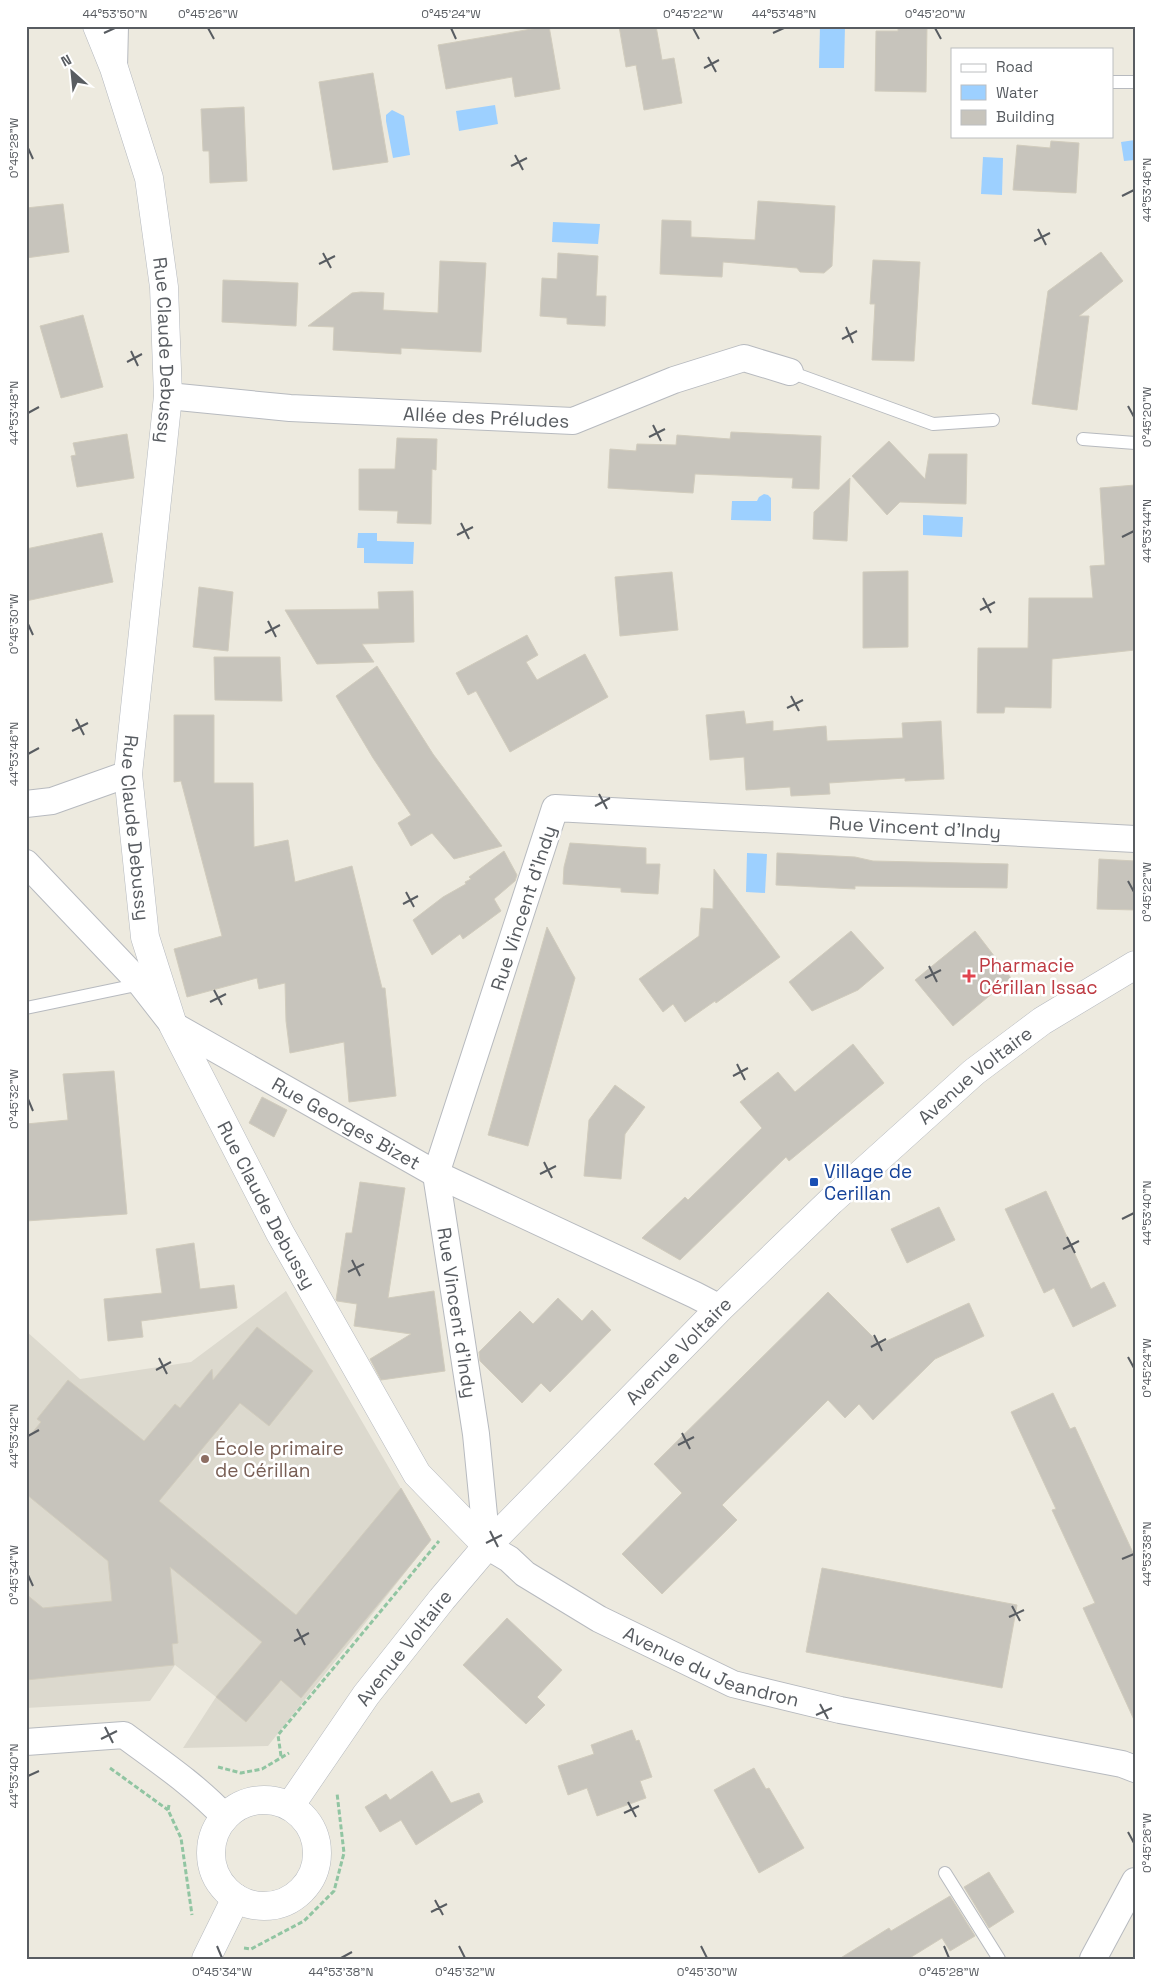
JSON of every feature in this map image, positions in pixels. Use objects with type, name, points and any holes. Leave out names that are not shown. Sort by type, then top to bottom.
[{"type":"street","name":"Rue Claude Debussy","points":[[97,26],[114,68],[149,178],[164,287],[168,396],[128,774],[144,937],[173,1025],[280,1233],[418,1474],[486,1546]]},
{"type":"street","points":[[114,68],[115,26]]},
{"type":"street","name":"Allée des Préludes","points":[[168,396],[290,408],[573,421],[674,380],[744,358],[790,372]]},
{"type":"street","points":[[26,804],[52,801],[128,774]]},
{"type":"street","name":"Rue Vincent d'Indy","points":[[486,1546],[476,1434],[436,1174],[555,808],[1135,839]]},
{"type":"street","name":"Rue Georges Bizet","points":[[26,863],[141,984],[173,1025],[436,1174],[720,1308]]},
{"type":"street","name":"Avenue Voltaire","points":[[290,1806],[378,1679],[486,1546],[720,1308],[832,1201],[974,1072],[1042,1021],[1135,965]]},
{"type":"street","name":"Avenue du Jeandron","points":[[486,1546],[509,1559],[525,1574],[599,1620],[733,1684],[840,1710],[1122,1764],[1135,1769]]},
{"type":"street","points":[[26,1742],[124,1735],[179,1775],[225,1817]]},
{"type":"street","points":[[270,1800],[290,1806],[299,1812],[309,1825],[316,1839],[318,1855],[315,1871],[307,1885],[295,1897],[280,1904],[264,1907],[248,1904],[236,1898],[221,1885],[213,1871],[210,1853],[213,1835],[225,1817],[236,1808],[252,1801],[270,1800]]},
{"type":"street","points":[[1093,1959],[1135,1881]]},
{"type":"street","points":[[212,1948],[236,1898]]},
{"type":"lane","points":[[1114,82],[1135,82]]},
{"type":"lane","points":[[790,372],[933,424],[993,420]]},
{"type":"lane","points":[[1083,440],[1135,443]]},
{"type":"lane","points":[[26,1008],[141,984]]},
{"type":"lane","points":[[945,1873],[999,1959]]},
{"type":"path","points":[[168,1810],[179,1775],[200,1769],[209,1764],[241,1773],[262,1769],[288,1752],[294,1753],[336,1785],[344,1853],[334,1891],[304,1921],[250,1949],[246,1954]]},
{"type":"path","points":[[102,1769],[111,1768],[168,1810],[181,1838],[193,1926],[212,1948],[239,1947],[250,1949]]},
{"type":"shaded area","name":"École primaire de Cérillan","points":[[286,1291],[431,1540],[268,1746],[183,1748],[216,1697],[175,1665],[150,1701],[26,1708],[26,1331],[80,1379],[191,1362]]},
{"type":"water","points":[[820,26],[845,26],[844,68],[819,68]]},
{"type":"water","points":[[495,105],[498,124],[459,131],[456,111]]},
{"type":"water","points":[[392,110],[404,116],[410,155],[393,158],[386,121],[386,115]]},
{"type":"water","points":[[1135,140],[1135,160],[1124,161],[1121,142]]},
{"type":"water","points":[[983,157],[1003,158],[1002,195],[981,194]]},
{"type":"water","points":[[553,222],[600,224],[598,244],[552,242]]},
{"type":"water","points":[[764,494],[771,498],[771,521],[731,520],[732,501],[757,501]]},
{"type":"water","points":[[923,515],[963,517],[962,537],[923,535]]},
{"type":"water","points":[[358,533],[377,533],[377,541],[414,542],[413,564],[364,563],[364,548],[357,548]]},
{"type":"water","points":[[747,853],[767,854],[765,893],[746,892]]},
{"type":"building","points":[[549,26],[560,89],[515,97],[512,77],[446,89],[438,45]]},
{"type":"building","points":[[619,26],[656,26],[662,60],[674,58],[682,103],[644,110],[636,65],[626,67]]},
{"type":"building","points":[[898,26],[927,26],[926,92],[875,91],[876,31],[898,31]]},
{"type":"building","points":[[373,73],[388,162],[333,170],[319,82]]},
{"type":"building","points":[[244,107],[247,181],[210,183],[209,151],[203,151],[201,109]]},
{"type":"building","points":[[1051,141],[1079,143],[1076,193],[1013,190],[1017,145],[1050,148]]},
{"type":"building","points":[[758,201],[835,206],[832,266],[824,273],[800,272],[797,268],[723,262],[722,277],[660,274],[662,220],[691,221],[691,237],[755,240]]},
{"type":"building","points":[[63,204],[69,252],[26,258],[26,208]]},
{"type":"building","points":[[1101,252],[1123,281],[1079,316],[1089,316],[1077,410],[1032,404],[1048,291]]},
{"type":"building","points":[[558,253],[598,256],[596,296],[606,296],[605,326],[567,324],[567,318],[540,316],[542,278],[557,279]]},
{"type":"building","points":[[873,260],[920,262],[914,361],[872,360],[875,304],[870,304]]},
{"type":"building","points":[[440,261],[486,263],[481,352],[401,348],[401,354],[333,350],[334,327],[308,326],[352,293],[361,292],[384,293],[383,310],[438,313]]},
{"type":"building","points":[[223,280],[298,283],[296,326],[222,322]]},
{"type":"building","points":[[83,315],[103,387],[61,398],[40,326]]},
{"type":"building","points":[[731,432],[821,436],[819,489],[792,488],[793,478],[695,474],[693,493],[608,488],[610,449],[636,451],[637,444],[676,445],[677,435],[730,439]]},
{"type":"building","points":[[127,434],[134,478],[77,487],[71,456],[76,455],[73,443]]},
{"type":"building","points":[[397,438],[437,439],[436,470],[432,469],[431,524],[397,523],[398,511],[359,510],[359,469],[395,469]]},
{"type":"building","points":[[889,441],[925,479],[929,454],[967,454],[966,504],[900,502],[887,515],[852,476]]},
{"type":"building","points":[[850,478],[847,541],[813,539],[814,512]]},
{"type":"building","points":[[1135,485],[1135,650],[1052,659],[1051,708],[1005,707],[1004,713],[977,713],[978,648],[1028,648],[1029,598],[1093,598],[1090,566],[1105,565],[1100,488]]},
{"type":"building","points":[[102,533],[113,582],[26,601],[26,549]]},
{"type":"building","points":[[908,571],[908,647],[863,648],[863,572]]},
{"type":"building","points":[[672,572],[678,630],[620,636],[615,577]]},
{"type":"building","points":[[199,587],[233,592],[228,651],[193,647]]},
{"type":"building","points":[[413,591],[414,642],[362,644],[374,662],[317,664],[285,610],[379,609],[378,592]]},
{"type":"building","points":[[527,635],[538,655],[526,662],[537,680],[585,654],[608,697],[510,752],[476,691],[468,695],[456,673]]},
{"type":"building","points":[[214,657],[280,657],[282,701],[215,700]]},
{"type":"building","points":[[377,666],[433,754],[502,846],[454,859],[432,833],[411,846],[398,823],[411,815],[373,758],[336,696]]},
{"type":"building","points":[[744,711],[746,724],[773,721],[773,731],[826,726],[827,741],[903,738],[902,723],[941,721],[944,779],[905,781],[905,778],[829,783],[830,794],[791,796],[790,787],[746,790],[744,757],[710,760],[706,715]]},
{"type":"building","points":[[174,715],[214,715],[214,783],[253,783],[254,847],[288,840],[295,882],[352,866],[382,988],[385,988],[396,1096],[349,1102],[344,1042],[290,1053],[286,1021],[285,983],[259,989],[257,978],[187,997],[174,949],[222,936],[181,781],[174,782]]},
{"type":"building","points":[[570,843],[646,848],[646,864],[660,864],[658,894],[621,892],[621,888],[563,884],[564,867]]},
{"type":"building","points":[[504,851],[517,875],[515,881],[494,899],[501,911],[463,939],[460,934],[432,955],[413,920],[443,897],[466,884],[465,882],[471,879],[469,877]]},
{"type":"building","points":[[777,853],[855,857],[873,861],[1008,864],[1007,888],[855,886],[855,889],[776,885]]},
{"type":"building","points":[[1099,859],[1135,861],[1135,910],[1097,909]]},
{"type":"building","points":[[714,869],[780,957],[716,1003],[715,1001],[685,1022],[673,1004],[663,1012],[639,979],[699,936],[701,908],[713,909]]},
{"type":"building","points":[[547,927],[575,978],[528,1146],[488,1135]]},
{"type":"building","points":[[851,931],[884,968],[858,990],[812,1011],[789,982]]},
{"type":"building","points":[[975,931],[1011,978],[953,1026],[915,980]]},
{"type":"building","points":[[853,1044],[884,1083],[789,1161],[786,1157],[680,1260],[642,1238],[685,1197],[688,1200],[762,1128],[740,1102],[778,1072],[795,1092]]},
{"type":"building","points":[[114,1071],[127,1214],[26,1221],[26,1124],[68,1120],[63,1074]]},
{"type":"building","points":[[615,1085],[645,1107],[625,1134],[621,1179],[584,1176],[589,1120]]},
{"type":"building","points":[[262,1097],[287,1110],[274,1137],[249,1123]]},
{"type":"building","points":[[360,1182],[405,1188],[388,1298],[434,1291],[445,1371],[381,1380],[370,1359],[411,1334],[354,1326],[357,1304],[336,1300],[346,1233],[352,1233]]},
{"type":"building","points":[[1046,1191],[1091,1289],[1104,1282],[1116,1306],[1073,1327],[1054,1288],[1044,1293],[1005,1209]]},
{"type":"building","points":[[939,1207],[955,1240],[907,1263],[891,1229]]},
{"type":"building","points":[[194,1243],[200,1289],[234,1285],[237,1308],[141,1321],[143,1337],[108,1341],[104,1299],[162,1293],[156,1249]]},
{"type":"building","points":[[828,1292],[880,1344],[969,1303],[984,1336],[935,1359],[873,1420],[859,1404],[845,1418],[828,1400],[722,1505],[737,1520],[662,1594],[622,1554],[682,1493],[654,1464]]},
{"type":"building","points":[[558,1298],[582,1321],[592,1310],[611,1330],[550,1392],[541,1383],[522,1403],[480,1361],[479,1352],[520,1311],[533,1324]]},
{"type":"building","points":[[257,1327],[313,1371],[269,1426],[240,1403],[159,1501],[296,1615],[401,1488],[431,1540],[301,1698],[281,1680],[246,1722],[216,1697],[262,1642],[170,1567],[178,1643],[172,1644],[174,1665],[26,1680],[26,1594],[43,1608],[112,1601],[108,1561],[26,1494],[26,1440],[41,1422],[37,1419],[68,1380],[144,1441],[175,1404],[180,1408],[212,1369],[213,1380]]},
{"type":"building","points":[[1053,1393],[1070,1429],[1075,1427],[1135,1557],[1135,1722],[1083,1608],[1095,1603],[1052,1510],[1056,1509],[1011,1412]]},
{"type":"building","points":[[822,1568],[1017,1605],[1002,1688],[806,1652]]},
{"type":"building","points":[[507,1618],[562,1670],[537,1697],[545,1705],[526,1724],[463,1665]]},
{"type":"building","points":[[632,1730],[636,1741],[639,1740],[652,1777],[640,1781],[646,1798],[597,1816],[587,1788],[568,1795],[558,1766],[594,1754],[591,1745]]},
{"type":"building","points":[[754,1768],[766,1789],[769,1788],[804,1848],[759,1873],[714,1790]]},
{"type":"building","points":[[432,1771],[451,1803],[479,1793],[483,1802],[416,1845],[401,1820],[380,1832],[365,1807],[386,1794],[390,1800]]},
{"type":"building","points":[[989,1872],[1014,1912],[989,1928],[964,1887]]},
{"type":"building","points":[[950,1896],[975,1936],[950,1951],[942,1938],[908,1959],[839,1959],[889,1928],[891,1931]]},
{"type":"place","name":"Pharmacie Cérillan Issac","points":[[969,976]]},
{"type":"place","name":"Village de Cerillan","points":[[814,1182]]},
{"type":"place","name":"École primaire de Cérillan","points":[[205,1459]]}]
